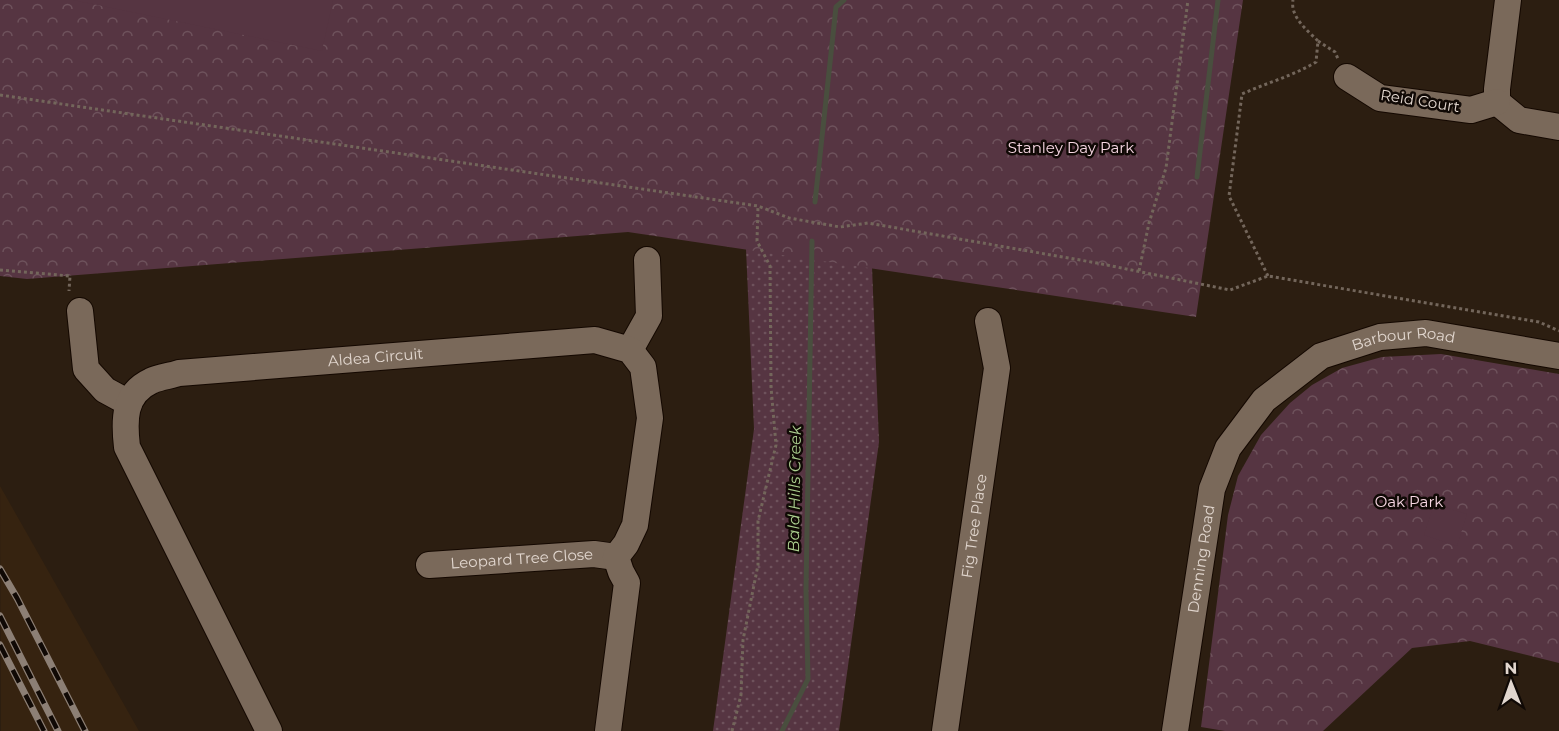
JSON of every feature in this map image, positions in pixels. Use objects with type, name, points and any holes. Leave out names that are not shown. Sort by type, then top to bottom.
[{"type":"street","points":[[1508,0],[1497,102],[1519,120],[1559,127]]},
{"type":"street","name":"Reid Court","points":[[1347,77],[1380,98],[1471,110],[1497,102]]},
{"type":"street","points":[[608,731],[627,583],[616,557],[626,544],[635,525],[650,418],[643,367],[630,350],[649,316],[647,260]]},
{"type":"street","points":[[80,311],[86,369],[105,390],[129,403],[124,421],[127,447],[269,731]]},
{"type":"street","name":"Fig Tree Place","points":[[945,731],[997,368],[988,321]]},
{"type":"street","name":"Barbour Road","points":[[1264,400],[1321,356],[1380,337],[1426,333],[1559,356]]},
{"type":"street","name":"Aldea Circuit","points":[[129,403],[135,394],[150,381],[179,373],[595,340],[630,350]]},
{"type":"street","name":"Denning Road","points":[[1175,731],[1212,489],[1228,448],[1264,400]]},
{"type":"street","name":"Leopard Tree Close","points":[[429,565],[594,554],[616,557]]},
{"type":"path","points":[[1139,271],[1149,223],[1166,168],[1188,0]]},
{"type":"path","points":[[1268,276],[1229,196],[1242,94],[1262,84],[1301,71],[1316,62],[1318,41],[1298,21],[1292,6],[1293,0]]},
{"type":"path","points":[[0,95],[758,206],[789,218],[840,227],[868,223],[1139,271],[1230,290],[1268,276],[1539,322],[1559,331]]},
{"type":"path","points":[[732,731],[741,695],[743,640],[758,565],[758,520],[776,444],[771,387],[770,266],[757,241],[758,206]]},
{"type":"path","points":[[0,270],[70,276],[69,292],[80,311]]},
{"type":"shaded area","points":[[0,486],[139,731],[1,731]]},
{"type":"green space","name":"Stanley Day Park","points":[[0,0],[1243,0],[1196,317],[628,232],[27,279],[0,276]]},
{"type":"green space","points":[[73,0],[333,0],[322,51]]},
{"type":"green space","points":[[746,249],[872,267],[879,442],[839,731],[713,731],[754,429]]},
{"type":"green space","name":"Oak Park","points":[[1441,354],[1559,374],[1559,663],[1470,641],[1412,648],[1323,731],[1225,731],[1201,727],[1228,515],[1238,476],[1261,435],[1290,403],[1312,385],[1342,368],[1382,357]]},
{"type":"green space","points":[[1434,504],[1467,514],[1457,546],[1424,535]]},
{"type":"waterway","name":"Bald Hills Creek","points":[[815,202],[836,7],[844,0]]},
{"type":"waterway","points":[[1197,177],[1218,0]]},
{"type":"waterway","name":"Bald Hills Creek","points":[[782,731],[808,679],[806,590],[812,241]]},
{"type":"railway","points":[[0,569],[85,731]]},
{"type":"railway","points":[[0,616],[58,731]]},
{"type":"railway","points":[[0,645],[44,731]]}]
